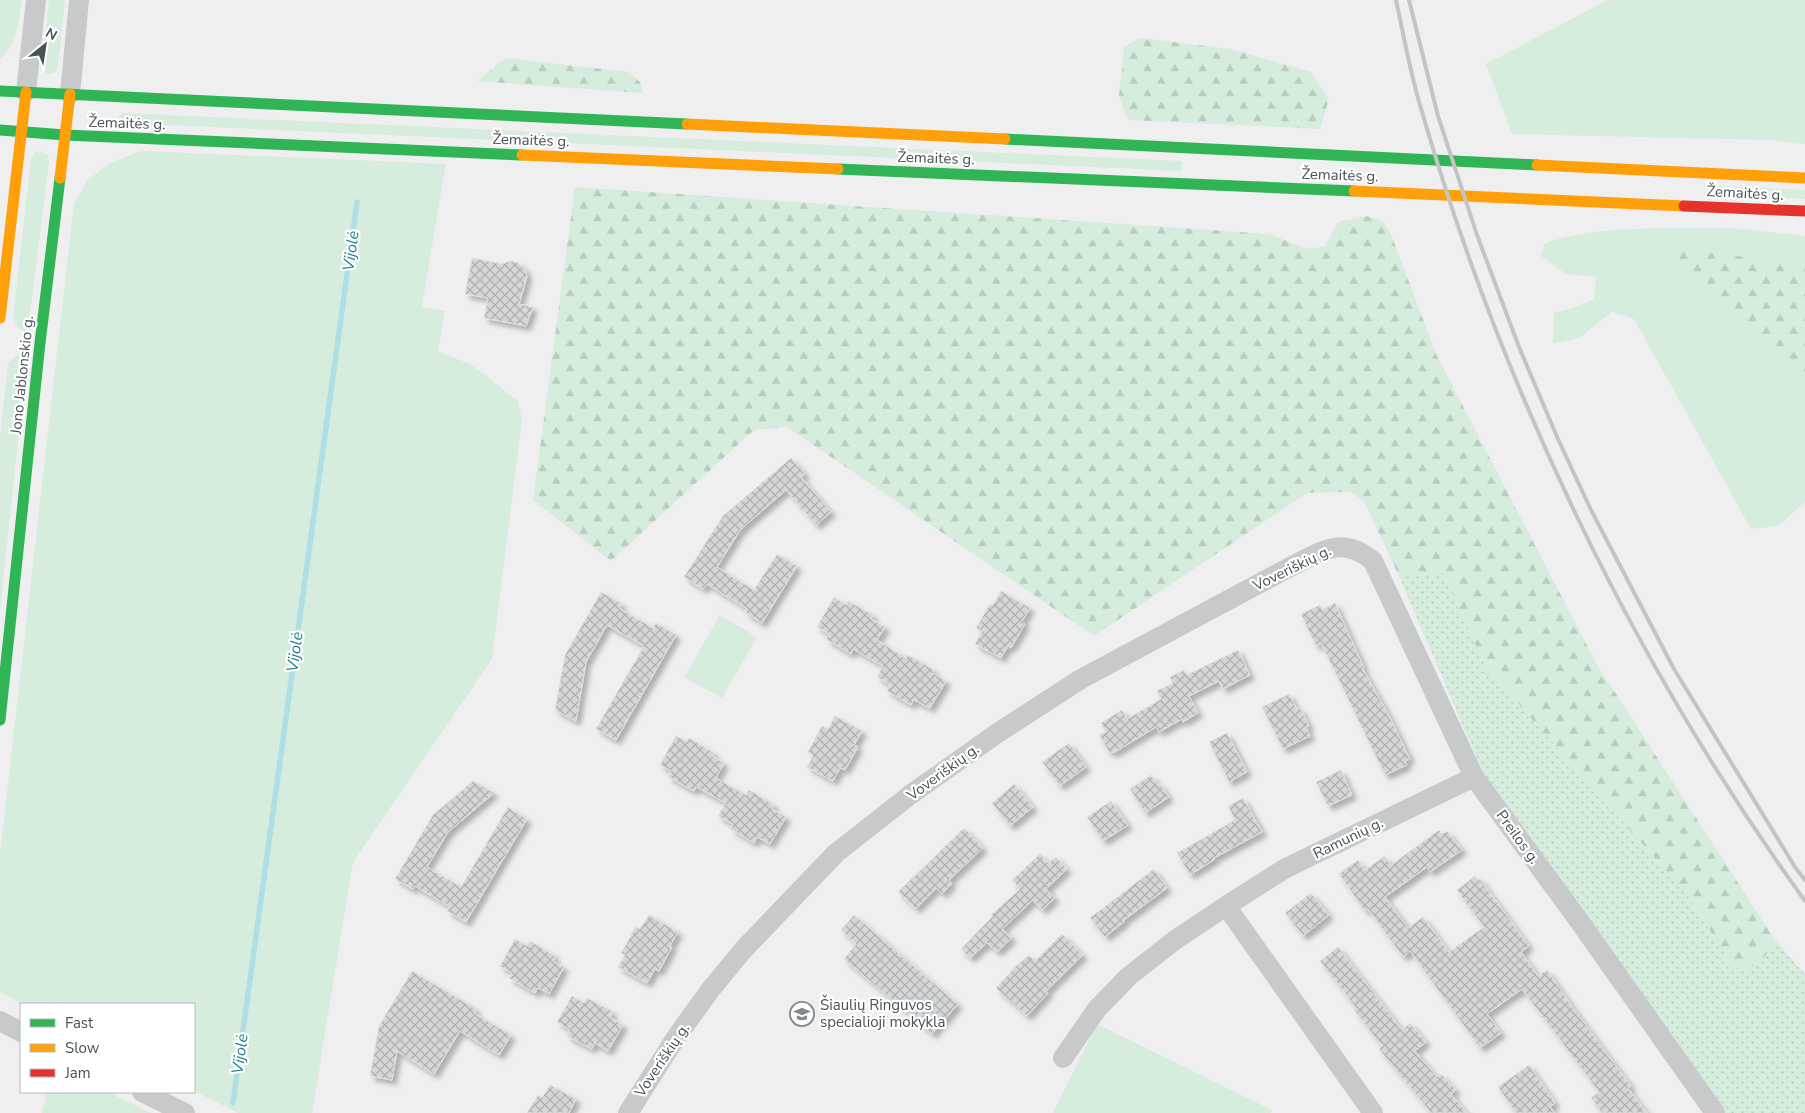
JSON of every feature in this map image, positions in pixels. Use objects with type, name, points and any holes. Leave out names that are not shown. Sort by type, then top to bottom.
[{"type":"main road","name":"Žemaitės g.","points":[[0,91],[1805,178]]},
{"type":"main road","name":"Jono Jablonskio g.","points":[[0,318],[26,92]]},
{"type":"main road","name":"Jono Jablonskio g.","points":[[0,720],[39,353],[70,94]]},
{"type":"main road","name":"Žemaitės g.","points":[[0,130],[65,135],[1805,211]]},
{"type":"street","points":[[26,92],[36,0]]},
{"type":"street","points":[[70,94],[79,0]]},
{"type":"street","name":"Voveriškių g.","points":[[628,1113],[677,1036],[711,989],[779,911],[836,853],[910,795],[999,732],[1081,679],[1292,566],[1338,546],[1350,547]]},
{"type":"street","name":"Preilos g.","points":[[1350,547],[1363,553],[1373,561],[1474,777],[1577,918],[1715,1113]]},
{"type":"street","name":"Ramunių g.","points":[[1063,1058],[1097,1009],[1128,977],[1174,940],[1286,868],[1474,777]]},
{"type":"street","points":[[1226,906],[1367,1111]]},
{"type":"street","points":[[0,1021],[20,1031]]},
{"type":"street","points":[[144,1093],[185,1113]]},
{"type":"green space","points":[[0,0],[22,0],[14,39],[0,59]]},
{"type":"green space","points":[[49,0],[65,0],[58,68],[54,73],[48,74],[42,68]]},
{"type":"green space","points":[[1608,0],[1805,0],[1805,144],[1769,140],[1512,134],[1486,64]]},
{"type":"green space","points":[[1140,38],[1231,49],[1311,72],[1329,99],[1320,129],[1128,120],[1119,96],[1124,47]]},
{"type":"green space","points":[[506,58],[629,72],[640,82],[643,93],[477,81]]},
{"type":"green space","points":[[123,113],[1182,161],[1181,171],[121,123],[118,120],[118,116]]},
{"type":"green space","points":[[42,151],[48,155],[49,162],[28,329],[23,331],[18,327],[13,318],[31,159],[35,152]]},
{"type":"green space","points":[[142,151],[446,164],[422,307],[445,311],[438,351],[472,365],[518,401],[522,420],[492,659],[353,862],[312,1113],[238,1113],[195,1092],[195,1003],[20,1003],[0,992],[0,854],[74,203],[88,180],[110,163]]},
{"type":"green space","points":[[1715,186],[1805,190],[1805,199],[1714,195]]},
{"type":"green space","points":[[575,187],[1269,234],[1308,249],[1325,246],[1338,222],[1366,216],[1382,220],[1391,234],[1436,354],[1596,663],[1775,940],[1770,950],[1758,962],[1744,971],[1735,967],[1727,958],[1688,896],[1485,666],[1443,573],[1399,576],[1364,501],[1350,492],[1307,493],[1094,636],[787,427],[754,430],[611,561],[533,500]]},
{"type":"green space","points":[[1662,228],[1733,228],[1805,236],[1805,264],[1661,248],[1805,380],[1805,502],[1778,526],[1751,529],[1634,319],[1612,312],[1579,338],[1553,344],[1554,313],[1594,299],[1596,277],[1566,274],[1541,256],[1544,244],[1587,233]]},
{"type":"green space","points":[[1660,247],[1805,264],[1805,380]]},
{"type":"green space","points":[[16,356],[21,356],[26,365],[0,611],[0,438],[8,363]]},
{"type":"green space","points":[[1443,573],[1485,666],[1688,896],[1727,958],[1735,967],[1744,971],[1754,965],[1766,955],[1775,940],[1805,974],[1805,1113],[1723,1113],[1483,773],[1399,576]]},
{"type":"green space","points":[[720,615],[757,637],[722,698],[684,677]]},
{"type":"green space","points":[[1097,1024],[1272,1110],[1271,1113],[1053,1113]]},
{"type":"green space","points":[[47,1093],[113,1093],[151,1113],[42,1113]]},
{"type":"building","points":[[472,258],[502,264],[510,261],[518,263],[525,269],[527,277],[519,304],[533,307],[526,326],[484,318],[488,298],[465,294]]},
{"type":"building","points":[[791,458],[805,474],[801,477],[831,512],[816,525],[786,490],[741,529],[717,567],[754,590],[777,554],[797,566],[762,623],[745,612],[746,608],[707,584],[703,589],[684,577],[723,516]]},
{"type":"building","points":[[1001,591],[1030,608],[1022,621],[1025,624],[1011,648],[1008,646],[1001,658],[975,644],[982,631],[976,628],[990,604],[993,605]]},
{"type":"building","points":[[601,592],[622,604],[619,608],[653,628],[656,623],[676,635],[616,740],[596,729],[644,646],[607,625],[586,662],[576,721],[555,710],[565,655]]},
{"type":"building","points":[[834,597],[846,605],[848,601],[873,615],[871,619],[885,627],[877,640],[906,658],[908,655],[934,670],[933,673],[946,681],[930,708],[914,700],[911,705],[887,691],[890,685],[877,677],[883,666],[853,649],[851,654],[826,639],[829,634],[817,627]]},
{"type":"building","points":[[1335,603],[1363,669],[1410,759],[1405,761],[1407,765],[1385,775],[1321,643],[1316,646],[1301,614],[1320,605],[1322,610]]},
{"type":"building","points":[[1238,650],[1250,675],[1223,689],[1219,681],[1189,696],[1198,713],[1183,722],[1182,719],[1159,732],[1156,727],[1115,752],[1109,752],[1099,735],[1106,732],[1101,723],[1122,710],[1127,719],[1161,699],[1157,691],[1173,683],[1170,677],[1184,670],[1187,675]]},
{"type":"building","points":[[1289,694],[1297,709],[1300,708],[1309,726],[1306,727],[1310,736],[1283,749],[1262,707]]},
{"type":"building","points":[[835,716],[862,731],[854,745],[858,747],[845,770],[840,768],[833,781],[807,767],[813,756],[808,752],[822,726],[828,729]]},
{"type":"building","points":[[1227,733],[1247,772],[1229,782],[1209,742]]},
{"type":"building","points":[[676,736],[687,742],[689,738],[714,753],[712,756],[724,763],[716,778],[746,795],[749,790],[774,805],[772,809],[786,817],[770,844],[757,837],[754,843],[731,829],[733,824],[718,816],[726,803],[696,787],[694,791],[668,777],[671,771],[660,765]]},
{"type":"building","points":[[1069,743],[1086,767],[1060,786],[1042,762]]},
{"type":"building","points":[[1341,770],[1352,795],[1328,806],[1316,782]]},
{"type":"building","points":[[1151,775],[1169,797],[1145,813],[1130,789]]},
{"type":"building","points":[[473,781],[494,793],[448,832],[427,867],[461,887],[508,807],[527,819],[466,922],[447,911],[450,907],[415,886],[413,889],[395,879],[433,815]]},
{"type":"building","points":[[1014,784],[1033,807],[1010,826],[992,803]]},
{"type":"building","points":[[1243,798],[1262,832],[1214,858],[1190,875],[1177,853],[1235,820],[1228,806]]},
{"type":"building","points":[[1111,801],[1128,825],[1103,841],[1087,817]]},
{"type":"building","points":[[964,828],[983,848],[949,880],[952,883],[942,894],[936,888],[916,909],[898,892]]},
{"type":"building","points":[[1439,830],[1442,834],[1447,831],[1462,850],[1430,872],[1427,867],[1385,897],[1408,928],[1423,917],[1449,952],[1484,927],[1457,890],[1475,876],[1478,880],[1480,879],[1529,946],[1521,952],[1538,976],[1547,970],[1631,1086],[1628,1088],[1647,1113],[1602,1113],[1591,1098],[1599,1092],[1522,989],[1487,1014],[1501,1033],[1480,1048],[1410,951],[1403,957],[1368,909],[1365,911],[1339,874],[1358,860],[1365,870],[1385,856],[1391,865]]},
{"type":"building","points":[[1040,854],[1048,863],[1056,857],[1067,869],[1046,889],[1055,898],[1042,910],[1033,900],[1002,929],[1012,938],[997,952],[987,943],[970,958],[961,949],[993,916],[991,915],[1020,889],[1012,880]]},
{"type":"building","points":[[1154,869],[1167,888],[1124,920],[1105,937],[1090,918]]},
{"type":"building","points":[[1311,893],[1329,915],[1303,936],[1285,913]]},
{"type":"building","points":[[649,915],[678,932],[659,971],[655,969],[647,983],[618,967],[625,955],[621,953],[636,927],[640,929]]},
{"type":"building","points":[[854,915],[958,1004],[932,1034],[844,959],[856,944],[841,930]]},
{"type":"building","points":[[1062,934],[1083,955],[1046,991],[1048,993],[1027,1016],[996,988],[1029,955],[1035,961]]},
{"type":"building","points":[[515,939],[527,946],[530,941],[555,956],[553,961],[564,967],[549,994],[538,988],[535,993],[509,978],[512,973],[500,966]]},
{"type":"building","points":[[1338,947],[1402,1030],[1410,1023],[1426,1042],[1415,1051],[1437,1077],[1441,1074],[1456,1090],[1451,1094],[1467,1113],[1431,1113],[1379,1049],[1382,1046],[1320,961]]},
{"type":"building","points":[[412,971],[476,1009],[474,1013],[511,1035],[499,1055],[460,1031],[434,1074],[397,1051],[392,1080],[370,1076],[379,1026]]},
{"type":"building","points":[[572,996],[584,1003],[587,998],[613,1012],[610,1017],[623,1025],[608,1051],[595,1043],[592,1049],[567,1036],[570,1030],[557,1022]]},
{"type":"building","points":[[1529,1065],[1555,1103],[1550,1107],[1555,1113],[1516,1113],[1498,1087]]},
{"type":"building","points":[[550,1085],[576,1099],[569,1113],[527,1113],[538,1095],[542,1098]]},
{"type":"waterway","name":"Vijolė","points":[[233,1103],[357,202]]},
{"type":"railway","points":[[1396,0],[1418,98],[1451,204],[1488,310],[1530,414],[1577,516],[1627,616],[1683,714],[1742,809],[1805,901]]},
{"type":"railway","points":[[1409,0],[1438,116],[1477,235],[1519,347],[1558,439],[1591,510],[1674,669],[1795,867],[1805,880]]},
{"type":"traffic: fast","points":[[0,91],[687,124]]},
{"type":"traffic: fast","points":[[0,130],[65,135],[522,155]]},
{"type":"traffic: fast","points":[[1005,139],[1537,165]]},
{"type":"traffic: fast","points":[[838,169],[1354,191]]},
{"type":"traffic: fast","points":[[0,720],[40,343],[60,178]]},
{"type":"traffic: slow","points":[[0,318],[26,92]]},
{"type":"traffic: slow","points":[[60,178],[70,94]]},
{"type":"traffic: slow","points":[[687,124],[1005,139]]},
{"type":"traffic: slow","points":[[522,155],[838,169]]},
{"type":"traffic: slow","points":[[1537,165],[1805,178]]},
{"type":"traffic: slow","points":[[1354,191],[1684,206]]},
{"type":"traffic: jam","points":[[1684,206],[1805,211]]},
{"type":"place","name":"Šiaulių Ringuvos specialioji mokykla","points":[[802,1014]]}]
